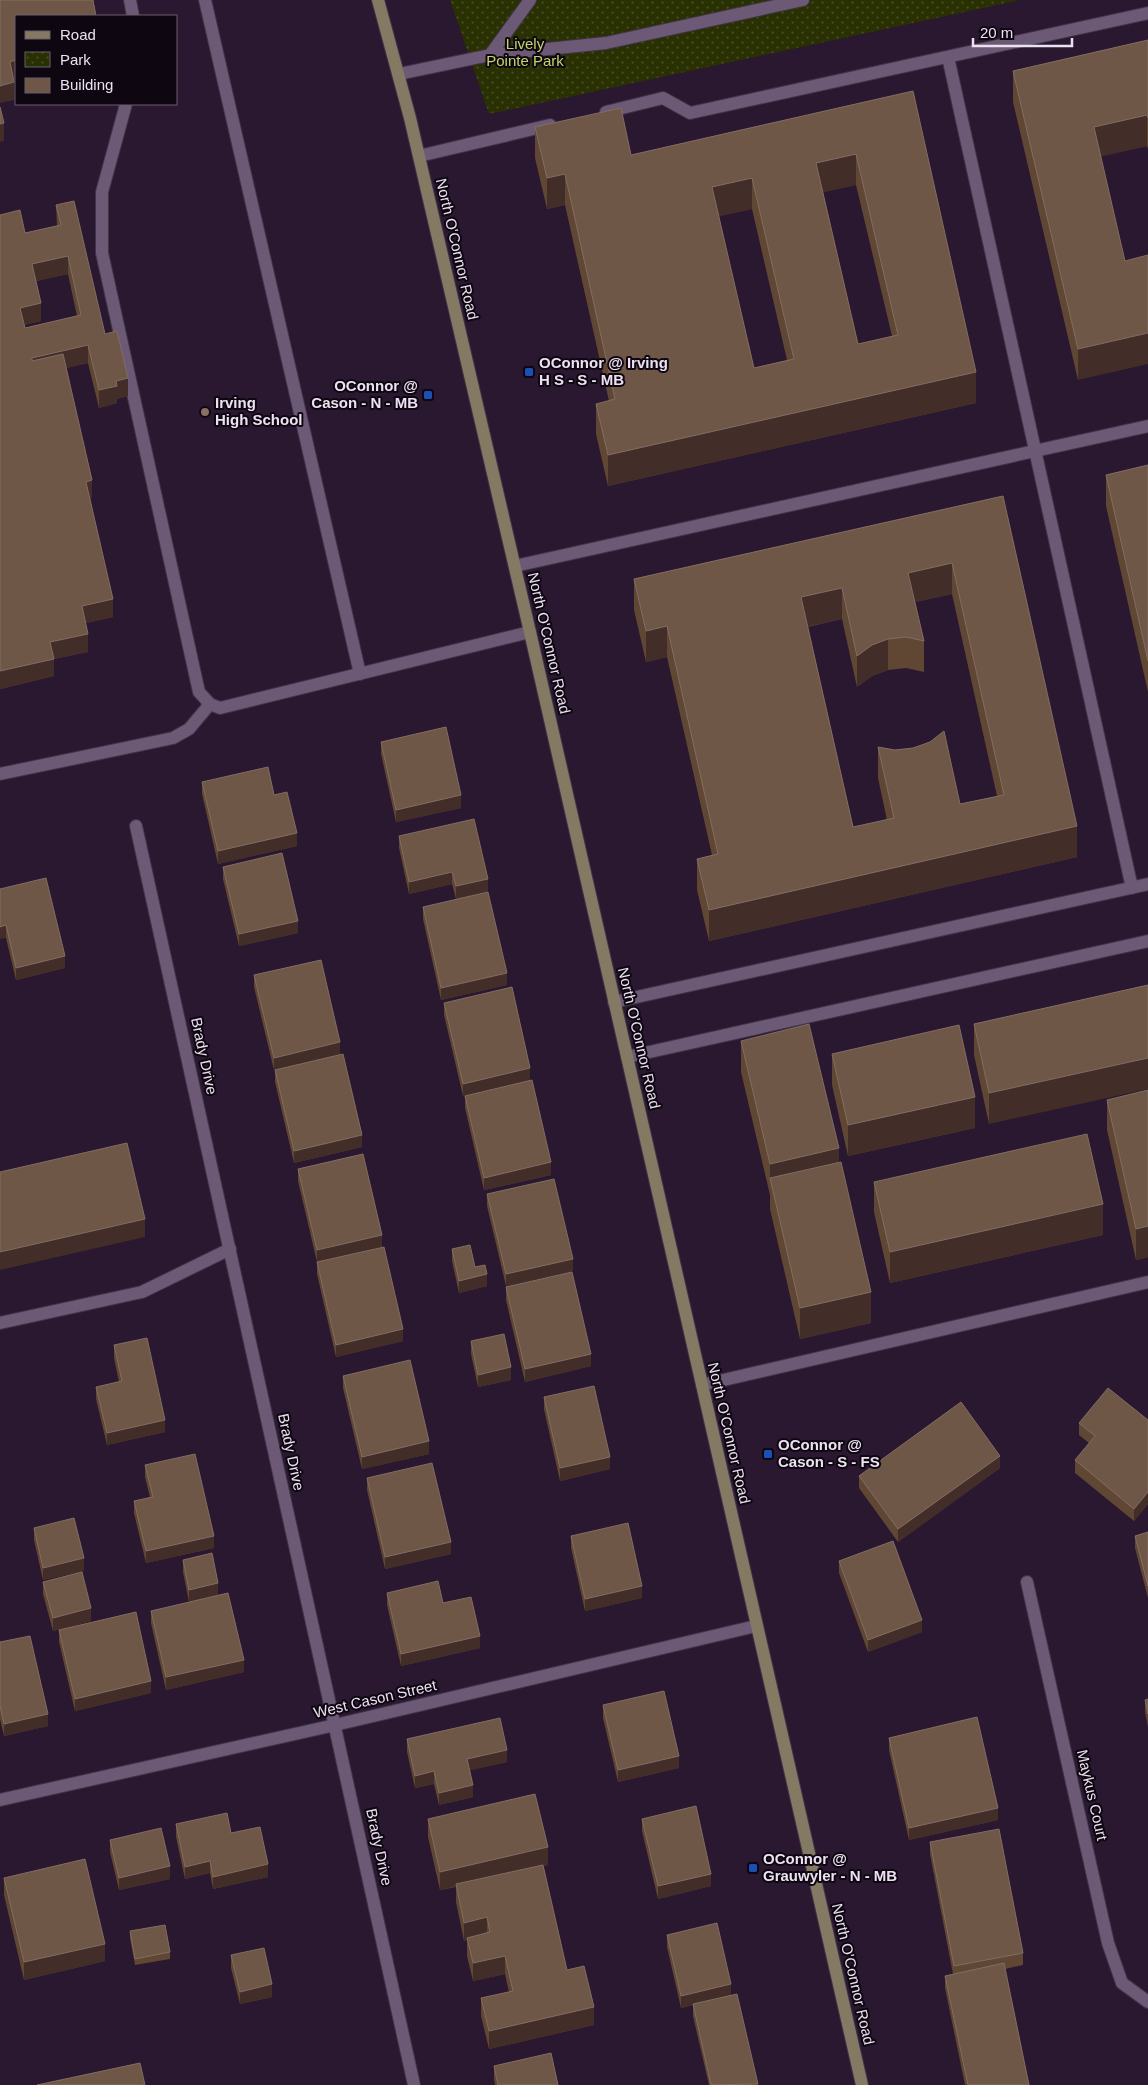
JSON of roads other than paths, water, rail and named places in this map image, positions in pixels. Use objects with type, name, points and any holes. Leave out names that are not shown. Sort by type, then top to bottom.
[{"type":"main road","name":"North O'Connor Road","points":[[378,0],[399,74],[419,156],[530,632],[862,2085]]},
{"type":"street","points":[[130,0],[133,15]]},
{"type":"street","points":[[205,0],[360,674]]},
{"type":"street","points":[[490,55],[530,0]]},
{"type":"street","points":[[399,74],[490,55],[606,43],[803,0]]},
{"type":"street","points":[[595,114],[663,98],[690,113],[1148,13]]},
{"type":"street","points":[[948,57],[1132,888]]},
{"type":"street","points":[[126,105],[102,192],[102,253],[199,692],[210,704],[220,708],[530,632]]},
{"type":"street","points":[[419,156],[566,121]]},
{"type":"street","points":[[514,566],[1148,426]]},
{"type":"street","points":[[0,774],[173,738],[190,729],[210,704]]},
{"type":"street","name":"Brady Drive","points":[[136,826],[414,2085]]},
{"type":"street","points":[[614,1002],[1148,884]]},
{"type":"street","points":[[627,1057],[1148,941]]},
{"type":"street","points":[[0,1323],[142,1292],[230,1249]]},
{"type":"street","points":[[702,1385],[1148,1282]]},
{"type":"street","name":"Maykus Court","points":[[1028,1582],[1108,1943],[1122,1983],[1148,2002]]},
{"type":"street","name":"West Cason Street","points":[[0,1800],[335,1725],[756,1626]]},
{"type":"place","name":"OConnor @ Irving H S - S - MB","points":[[529,372]]},
{"type":"place","name":"OConnor @ Cason - N - MB","points":[[428,395]]},
{"type":"place","name":"Irving High School","points":[[205,412]]},
{"type":"place","name":"OConnor @ Cason - S - FS","points":[[768,1454]]},
{"type":"place","name":"OConnor @ Grauwyler - N - MB","points":[[753,1868]]},
{"type":"park label","name":"Lively Pointe Park","points":[[525,52]]}]
